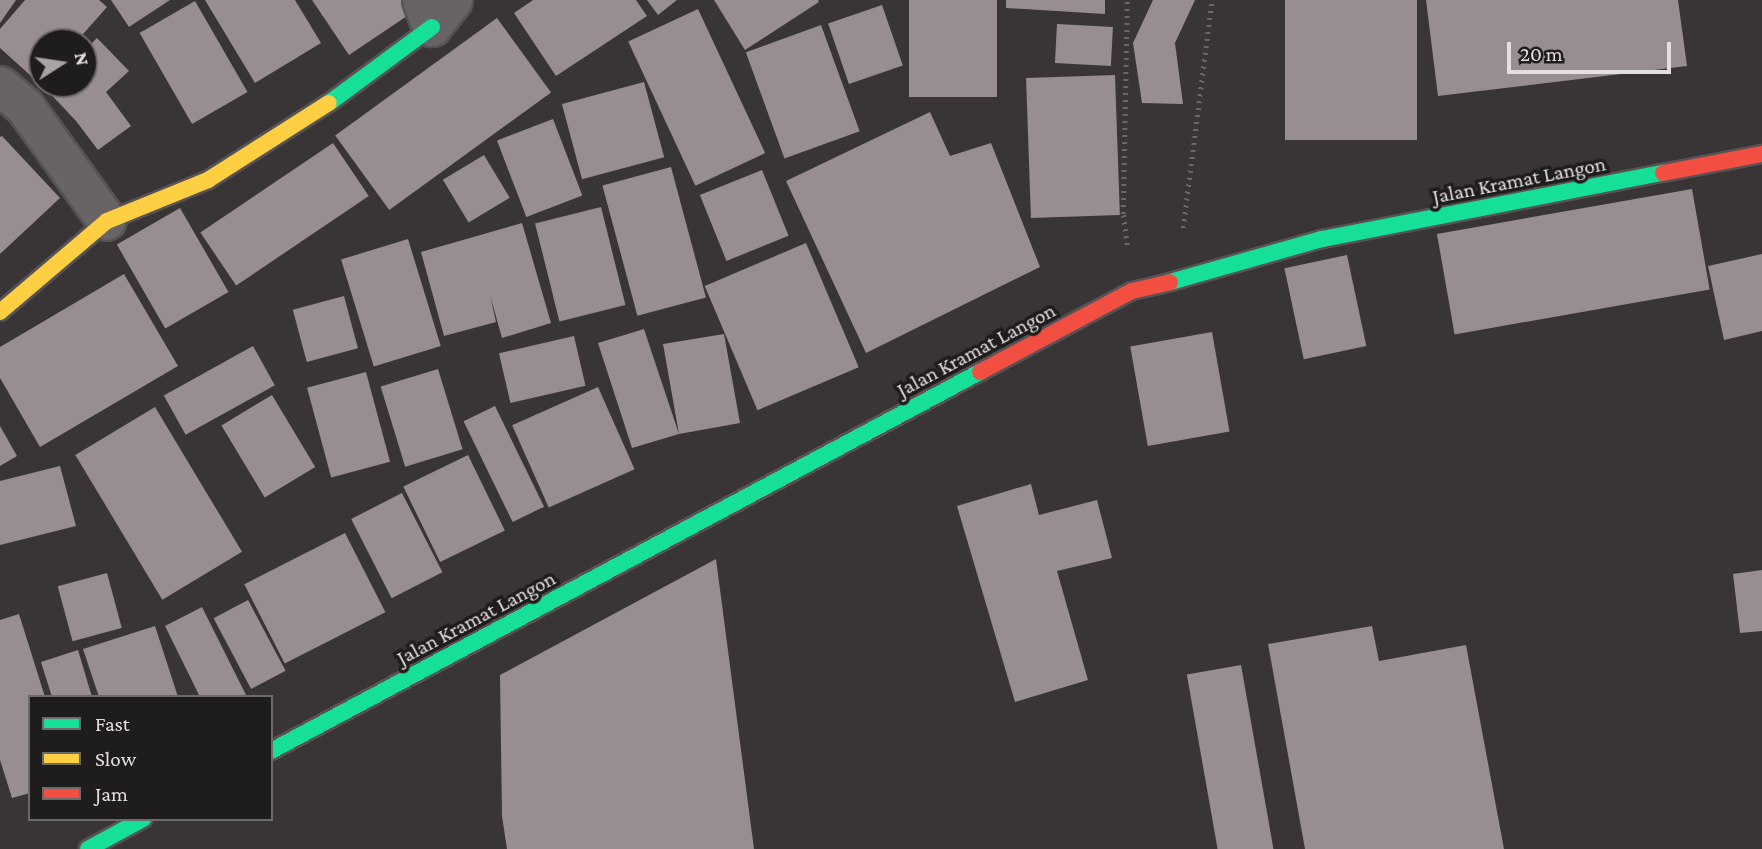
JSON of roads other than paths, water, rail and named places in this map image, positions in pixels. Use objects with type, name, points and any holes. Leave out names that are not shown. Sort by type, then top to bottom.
[{"type":"street","points":[[0,312],[107,221],[208,180],[357,85],[436,9]]},
{"type":"street","points":[[0,86],[25,107],[107,221]]},
{"type":"street","name":"Jalan Kramat Langon","points":[[273,750],[1132,291],[1322,239],[1762,154]]},
{"type":"street","points":[[88,849],[140,821]]}]
